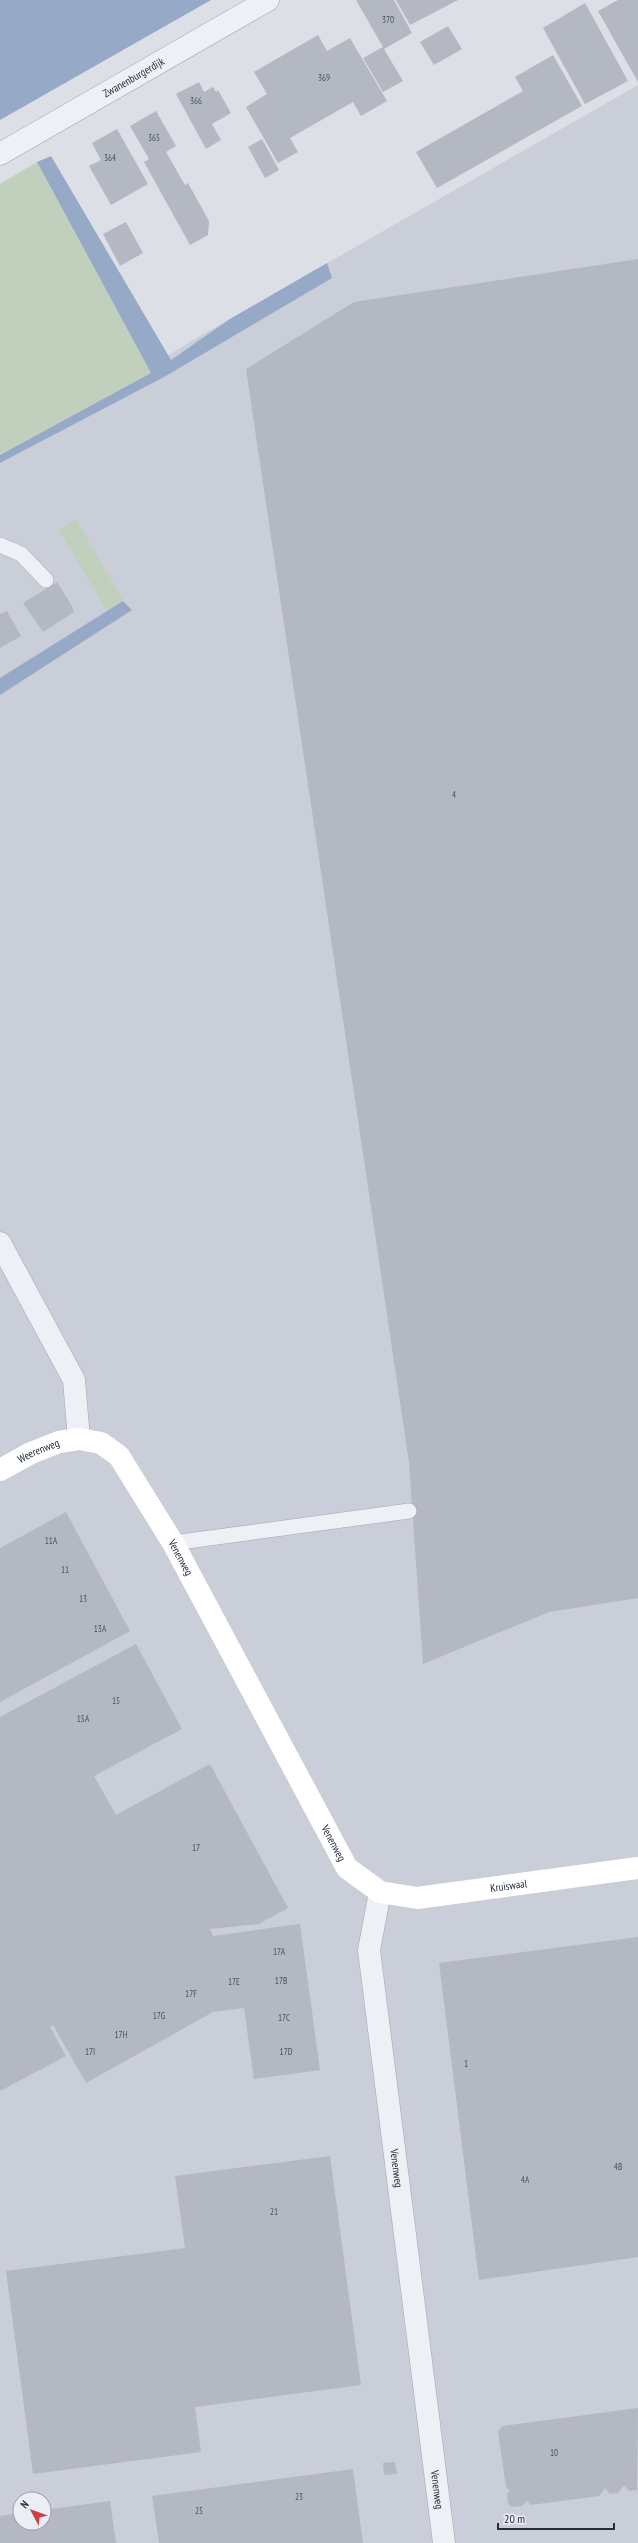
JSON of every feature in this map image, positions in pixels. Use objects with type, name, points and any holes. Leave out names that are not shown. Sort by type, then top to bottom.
[{"type":"street","name":"Zwanenburgerdijk","points":[[0,154],[268,0]]},
{"type":"street","points":[[0,1243],[74,1380],[79,1439]]},
{"type":"street","name":"Weerenweg","points":[[0,1470],[31,1453],[59,1442],[79,1439]]},
{"type":"street","name":"Venenweg","points":[[79,1439],[101,1443],[119,1456],[173,1543],[347,1868],[380,1892],[369,1950],[444,2543]]},
{"type":"street","name":"Kruiswaal","points":[[380,1892],[417,1898],[638,1868]]},
{"type":"lane","points":[[0,545],[21,554],[46,580]]},
{"type":"lane","points":[[173,1543],[409,1511]]},
{"type":"shaded area","points":[[638,85],[638,2543],[0,2543],[0,457],[195,339]]},
{"type":"green space","points":[[37,162],[151,373],[0,455],[0,184]]},
{"type":"green space","points":[[76,519],[123,600],[107,611],[59,530]]},
{"type":"water","points":[[0,0],[211,0],[0,120]]},
{"type":"water","points":[[51,156],[171,360],[230,319],[327,263],[332,278],[164,377],[0,463],[0,455],[151,373],[37,162]]},
{"type":"water","points":[[123,601],[132,610],[0,695],[0,678]]},
{"type":"building","points":[[356,0],[394,0],[412,33],[384,49],[403,81],[383,92],[363,58],[383,47]]},
{"type":"building","points":[[396,0],[458,0],[410,25]]},
{"type":"building","points":[[618,0],[638,0],[638,82],[598,11]]},
{"type":"building","points":[[585,3],[628,81],[585,104],[543,28]]},
{"type":"building","points":[[448,26],[462,49],[434,65],[420,42]]},
{"type":"building","points":[[318,35],[327,51],[350,38],[387,101],[361,116],[353,102],[290,138],[298,152],[278,163],[246,107],[267,94],[254,72]]},
{"type":"building","points":[[553,55],[582,106],[437,188],[416,152],[523,91],[515,77]]},
{"type":"building","points":[[199,82],[204,92],[213,87],[216,92],[218,90],[231,113],[212,124],[221,140],[206,149],[176,94]]},
{"type":"building","points":[[156,111],[176,146],[166,152],[185,185],[188,183],[209,221],[208,235],[190,245],[144,162],[149,159],[130,126]]},
{"type":"building","points":[[117,129],[148,184],[111,205],[89,166],[101,160],[92,143]]},
{"type":"building","points":[[262,139],[279,170],[265,178],[248,147]]},
{"type":"building","points":[[126,222],[143,253],[120,266],[103,234]]},
{"type":"building","points":[[638,259],[638,1598],[549,1612],[423,1664],[409,1462],[246,369],[354,302]]},
{"type":"building","points":[[57,582],[72,606],[74,612],[43,632],[23,603]]},
{"type":"building","points":[[7,611],[21,636],[0,648],[0,614]]},
{"type":"building","points":[[66,1512],[130,1631],[0,1702],[0,1548]]},
{"type":"building","points":[[136,1644],[182,1729],[94,1776],[116,1815],[210,1764],[288,1908],[259,1924],[210,1929],[213,1936],[300,1924],[320,2070],[254,2079],[244,2008],[213,2012],[86,2083],[53,2025],[50,2027],[66,2056],[0,2091],[0,1717]]},
{"type":"building","points":[[638,1937],[638,2257],[479,2280],[439,1963]]},
{"type":"building","points":[[330,2156],[361,2385],[195,2407],[201,2452],[33,2474],[6,2271],[185,2248],[175,2176]]},
{"type":"building","points":[[638,2408],[637,2490],[629,2491],[624,2485],[618,2493],[610,2494],[605,2488],[599,2496],[531,2505],[527,2501],[522,2506],[512,2507],[508,2504],[507,2494],[510,2490],[506,2487],[498,2432],[502,2426]]},
{"type":"building","points":[[395,2462],[397,2474],[384,2475],[383,2463]]},
{"type":"building","points":[[353,2469],[363,2543],[159,2543],[152,2496]]},
{"type":"building","points":[[110,2501],[116,2543],[0,2543],[0,2516],[12,2514],[12,2531],[52,2531],[52,2509]]}]
